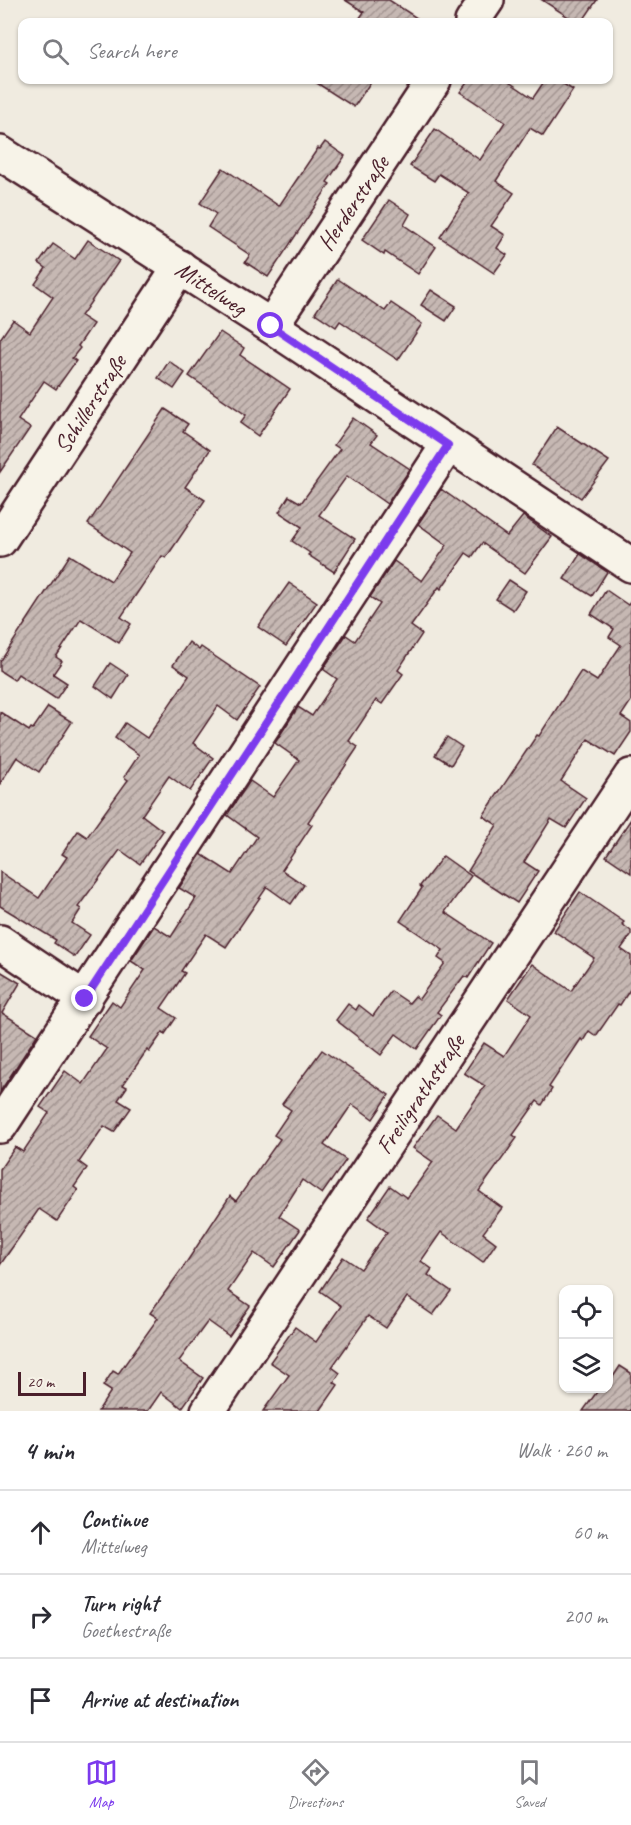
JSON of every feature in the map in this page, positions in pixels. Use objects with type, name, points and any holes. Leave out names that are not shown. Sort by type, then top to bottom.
[{"type":"street","points":[[475,18],[487,0]]},
{"type":"street","name":"Herderstraße","points":[[271,326],[431,84]]},
{"type":"street","name":"Mittelweg","points":[[0,153],[271,326],[631,565]]},
{"type":"street","name":"Schillerstraße","points":[[0,540],[180,267]]},
{"type":"street","points":[[0,1126],[448,445]]},
{"type":"street","name":"Freiligrathstraße","points":[[208,1411],[631,777]]},
{"type":"street","points":[[0,942],[85,999]]},
{"type":"building","points":[[345,0],[389,0],[417,18],[360,18],[364,12]]},
{"type":"building","points":[[542,0],[597,0],[585,18],[570,18]]},
{"type":"building","points":[[318,84],[369,84],[354,107]]},
{"type":"building","points":[[466,84],[512,84],[533,98],[542,84],[563,84],[573,90],[543,136],[530,128],[496,181],[514,193],[491,226],[505,235],[497,248],[507,255],[494,273],[440,237],[469,193],[439,174],[434,181],[410,166],[435,129],[480,160],[505,122],[460,92]]},
{"type":"building","points":[[325,142],[345,156],[327,182],[330,184],[268,277],[245,262],[250,255],[208,227],[216,214],[200,203],[223,168],[279,206],[318,148],[320,149]]},
{"type":"building","points":[[389,200],[410,214],[404,225],[436,247],[418,274],[362,240]]},
{"type":"building","points":[[88,240],[119,261],[81,316],[93,324],[72,358],[76,361],[56,389],[44,381],[18,420],[30,428],[0,472],[0,339],[13,320],[30,332],[53,297],[35,284],[46,268],[39,263],[53,244],[75,259]]},
{"type":"building","points":[[338,279],[385,311],[391,303],[422,324],[398,360],[340,321],[336,327],[315,313]]},
{"type":"building","points":[[431,290],[456,306],[446,321],[421,305]]},
{"type":"building","points":[[220,332],[244,348],[240,355],[290,389],[258,436],[240,423],[246,415],[189,376]]},
{"type":"building","points":[[169,361],[185,373],[174,389],[158,378]]},
{"type":"building","points":[[165,409],[188,424],[183,431],[210,450],[185,487],[205,500],[166,558],[162,556],[121,617],[131,624],[119,643],[81,619],[56,657],[62,661],[53,674],[67,683],[56,699],[18,674],[14,680],[0,671],[0,662],[70,555],[111,581],[130,553],[88,524]]},
{"type":"building","points":[[353,418],[377,435],[371,443],[410,469],[387,504],[347,476],[319,515],[355,539],[334,572],[292,541],[302,527],[279,512],[289,496],[301,503],[340,449],[334,445]]},
{"type":"building","points":[[557,427],[609,461],[581,498],[532,465]]},
{"type":"building","points":[[441,489],[507,536],[523,516],[552,537],[525,573],[482,543],[472,557],[466,553],[441,589],[439,587],[411,626],[422,634],[398,670],[403,674],[382,704],[376,700],[349,741],[358,747],[308,822],[312,825],[282,870],[304,885],[291,904],[267,887],[226,947],[206,934],[181,971],[185,973],[161,1008],[176,1018],[149,1052],[147,1050],[123,1085],[127,1087],[118,1100],[131,1108],[114,1132],[104,1126],[79,1162],[87,1168],[74,1187],[78,1190],[57,1221],[39,1209],[0,1265],[0,1169],[15,1147],[23,1152],[49,1113],[40,1107],[65,1071],[83,1084],[107,1049],[88,1036],[112,1001],[120,1007],[145,970],[131,961],[154,926],[171,937],[196,898],[179,888],[201,854],[232,874],[257,837],[227,815],[250,781],[273,797],[299,760],[275,743],[298,707],[312,716],[337,679],[323,669],[346,635],[355,641],[380,604],[370,597],[394,561],[422,581],[447,545],[418,524]]},
{"type":"building","points":[[580,554],[607,572],[592,596],[564,579]]},
{"type":"building","points":[[509,580],[526,591],[513,610],[496,599]]},
{"type":"building","points":[[289,583],[317,602],[286,646],[258,627]]},
{"type":"building","points":[[606,590],[628,605],[631,601],[631,701],[621,716],[631,723],[631,732],[615,756],[588,739],[561,781],[586,798],[566,828],[551,819],[524,862],[538,871],[517,903],[468,871],[497,825],[483,816],[581,671],[597,681],[621,645],[609,637],[614,629],[591,614]]},
{"type":"building","points":[[189,642],[199,650],[201,647],[260,687],[237,720],[218,706],[193,743],[213,758],[190,791],[169,776],[142,815],[163,831],[140,864],[120,850],[78,907],[81,909],[72,923],[90,935],[75,957],[54,943],[56,940],[0,906],[0,872],[39,898],[67,857],[62,854],[78,831],[87,837],[128,780],[124,777],[139,755],[115,738],[125,723],[147,738],[189,676],[173,665]]},
{"type":"building","points":[[110,663],[128,675],[113,699],[95,686]]},
{"type":"building","points":[[48,707],[72,722],[39,772],[17,757],[0,784],[0,712],[29,731],[33,729]]},
{"type":"building","points":[[447,737],[462,747],[451,765],[435,755]]},
{"type":"building","points":[[631,819],[631,873],[606,856]]},
{"type":"building","points":[[443,856],[471,876],[445,912],[491,943],[468,978],[464,976],[437,1012],[441,1015],[417,1049],[396,1034],[381,1055],[336,1020],[348,1004],[356,1010],[359,1005],[373,1016],[391,991],[409,1003],[415,996],[419,999],[445,963],[438,958],[443,950],[400,921],[422,888],[420,886]]},
{"type":"building","points":[[580,892],[624,922],[622,924],[631,931],[631,935],[621,949],[631,956],[631,988],[596,1036],[589,1031],[583,1041],[581,1039],[549,1087],[552,1089],[542,1105],[537,1101],[513,1135],[517,1138],[479,1191],[502,1208],[483,1233],[496,1243],[483,1262],[441,1232],[421,1261],[432,1269],[428,1275],[451,1291],[433,1315],[407,1297],[386,1328],[368,1316],[332,1367],[340,1373],[334,1382],[338,1385],[320,1411],[263,1411],[289,1375],[270,1362],[295,1327],[316,1342],[341,1306],[320,1291],[343,1257],[361,1269],[387,1232],[368,1218],[390,1186],[407,1198],[433,1162],[413,1148],[437,1115],[456,1128],[485,1086],[464,1073],[484,1043],[504,1056],[531,1015],[508,999],[532,964],[571,991],[594,958],[554,931]]},
{"type":"building","points":[[0,971],[20,983],[2,1013],[37,1035],[0,1092]]},
{"type":"building","points":[[322,1050],[389,1095],[373,1119],[352,1104],[324,1145],[346,1160],[322,1194],[302,1180],[279,1216],[300,1230],[274,1267],[254,1253],[228,1291],[250,1306],[229,1336],[208,1321],[179,1361],[203,1378],[182,1408],[161,1392],[148,1411],[98,1411],[111,1391],[103,1386],[113,1371],[118,1374],[158,1318],[150,1313],[230,1196],[236,1201],[280,1139],[274,1135],[291,1110],[282,1104]]},
{"type":"building","points":[[620,1366],[631,1373],[631,1411],[583,1411],[596,1393],[613,1393],[613,1377]]},
{"type":"route","points":[[85,999],[448,445],[271,326]]}]
